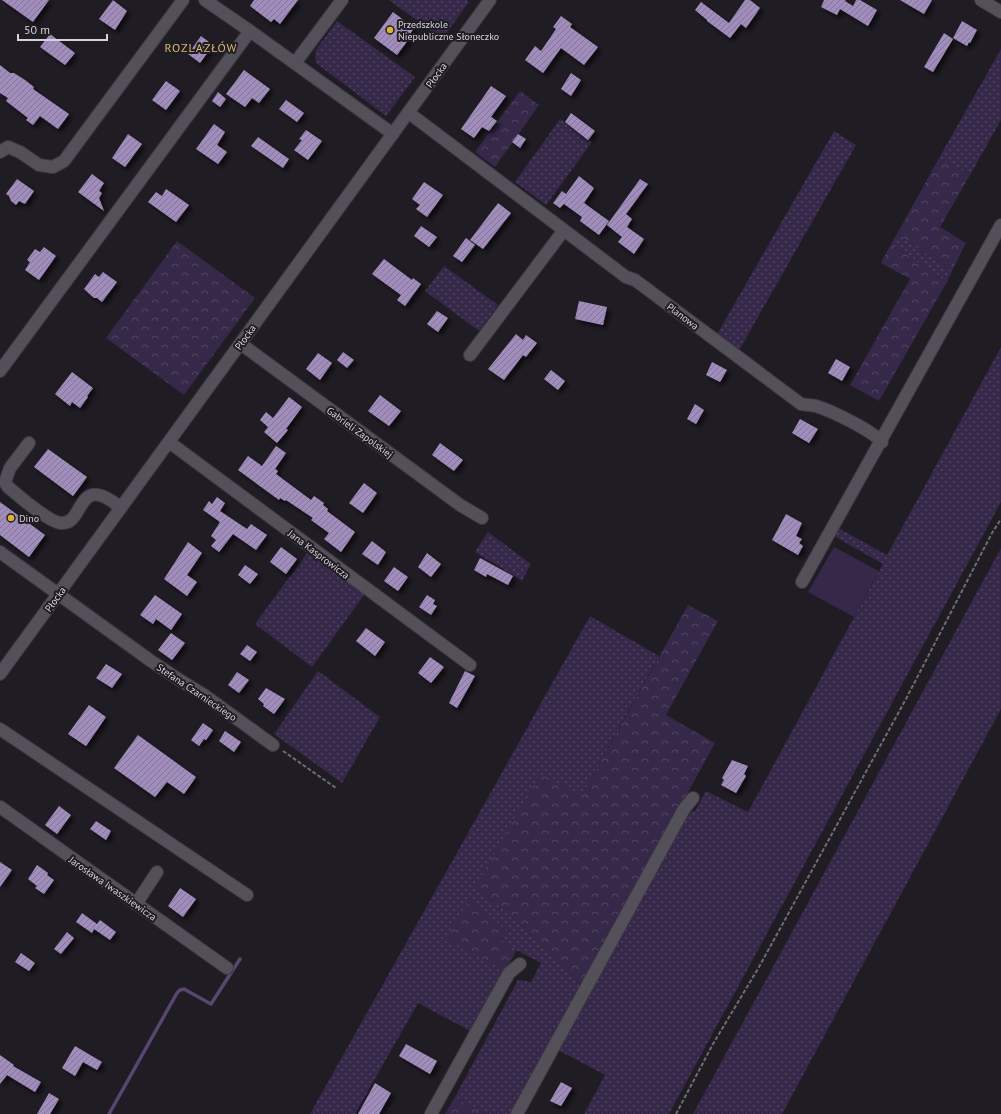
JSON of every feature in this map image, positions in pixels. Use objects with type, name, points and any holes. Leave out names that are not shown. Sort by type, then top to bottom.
[{"type":"street","points":[[0,152],[8,147],[20,152],[39,165],[52,167],[64,161],[183,0]]},
{"type":"street","points":[[205,0],[393,134]]},
{"type":"street","points":[[295,63],[342,0]]},
{"type":"street","name":"Płocka","points":[[0,674],[490,0]]},
{"type":"street","points":[[981,0],[1001,12]]},
{"type":"street","points":[[0,371],[250,31]]},
{"type":"street","name":"Planowa","points":[[409,113],[626,277],[635,280],[801,404],[817,407],[835,414],[871,432],[882,442]]},
{"type":"street","points":[[802,582],[882,442],[1001,225]]},
{"type":"street","points":[[470,355],[564,230]]},
{"type":"street","name":"Gabrieli Zapolskiej","points":[[241,344],[460,505],[482,518]]},
{"type":"street","name":"Jana Kasprowicza","points":[[169,442],[470,665]]},
{"type":"street","points":[[29,443],[10,468],[5,482],[8,487],[50,519],[59,523],[66,523],[88,497],[94,494],[98,494],[121,508]]},
{"type":"street","name":"Stefana Czarnieckiego","points":[[0,552],[151,661],[204,695],[273,745]]},
{"type":"street","points":[[0,729],[247,895]]},
{"type":"street","points":[[517,1114],[684,809],[693,798]]},
{"type":"street","name":"Jarosława Iwaszkiewicza","points":[[0,807],[227,968]]},
{"type":"street","points":[[136,904],[157,872]]},
{"type":"street","points":[[430,1114],[509,973],[520,964]]},
{"type":"path","points":[[676,1114],[712,1044],[759,967],[907,698],[957,599],[1001,519]]},
{"type":"path","points":[[273,745],[336,788]]},
{"type":"green space","points":[[389,0],[467,0],[469,2],[442,39]]},
{"type":"green space","points":[[337,21],[415,77],[386,116],[316,63],[315,51]]},
{"type":"green space","points":[[1001,49],[1001,120],[970,175],[939,158]]},
{"type":"green space","points":[[520,91],[539,105],[495,167],[475,152]]},
{"type":"green space","points":[[560,119],[592,142],[546,205],[515,182]]},
{"type":"green space","points":[[834,131],[856,145],[738,352],[716,336]]},
{"type":"green space","points":[[939,158],[970,175],[940,227],[966,243],[952,271],[897,234]]},
{"type":"green space","points":[[897,234],[952,271],[947,282],[891,244]]},
{"type":"green space","points":[[177,241],[255,298],[184,395],[106,338]]},
{"type":"green space","points":[[891,244],[947,282],[879,401],[850,385],[910,279],[881,263]]},
{"type":"green space","points":[[444,266],[498,305],[479,331],[425,291]]},
{"type":"green space","points":[[1001,347],[1001,502],[669,1114],[584,1114],[605,1075],[558,1050],[687,812],[695,811],[706,791],[748,812],[883,564],[834,536],[838,528],[887,555]]},
{"type":"green space","points":[[488,532],[531,564],[522,581],[475,552]]},
{"type":"green space","points":[[834,547],[879,571],[854,617],[808,592]]},
{"type":"green space","points":[[1001,548],[1001,709],[782,1114],[693,1114]]},
{"type":"green space","points":[[307,553],[337,573],[364,595],[312,667],[255,624]]},
{"type":"green space","points":[[688,605],[718,621],[666,715],[715,743],[582,986],[514,918],[475,887],[540,774],[582,795]]},
{"type":"green space","points":[[590,616],[659,656],[582,795],[475,887],[514,918],[582,986],[513,1114],[484,1114],[455,1097],[518,980],[531,982],[541,963],[501,942],[470,897],[505,971],[472,1032],[418,1003],[355,1114],[310,1114]]},
{"type":"green space","points":[[318,671],[380,717],[342,783],[274,734]]},
{"type":"green space","points":[[470,897],[507,931],[501,942],[517,950],[505,971],[446,939]]},
{"type":"green space","points":[[455,1097],[484,1114],[445,1114]]},
{"type":"building","points":[[2,0],[49,0],[33,22]]},
{"type":"building","points":[[113,0],[127,11],[115,30],[99,19]]},
{"type":"building","points":[[254,0],[298,0],[280,24],[274,19],[271,22],[250,6]]},
{"type":"building","points":[[745,0],[750,0],[760,8],[746,28],[741,24],[730,38],[695,10],[701,2],[729,23]]},
{"type":"building","points":[[824,0],[846,0],[845,1],[853,6],[856,0],[860,0],[877,10],[868,26],[840,9],[837,15],[821,7]]},
{"type":"building","points":[[900,0],[932,0],[924,14]]},
{"type":"building","points":[[393,12],[414,28],[410,34],[412,35],[397,55],[374,38]]},
{"type":"building","points":[[561,16],[572,24],[570,27],[598,47],[584,65],[561,48],[543,73],[525,60],[535,46],[541,51],[556,29],[553,27]]},
{"type":"building","points":[[962,21],[977,30],[967,46],[953,38]]},
{"type":"building","points":[[944,33],[953,39],[933,72],[924,67]]},
{"type":"building","points":[[50,34],[75,53],[65,65],[40,47]]},
{"type":"building","points":[[201,36],[213,45],[200,63],[188,54]]},
{"type":"building","points":[[0,65],[10,73],[14,73],[25,80],[34,87],[33,89],[69,114],[58,129],[40,116],[33,125],[26,120],[28,118],[6,101],[8,98],[0,93]]},
{"type":"building","points":[[244,70],[270,89],[259,103],[252,98],[245,107],[226,94]]},
{"type":"building","points":[[571,73],[581,80],[571,96],[561,89]]},
{"type":"building","points":[[166,81],[180,91],[166,110],[152,100]]},
{"type":"building","points":[[491,86],[506,96],[491,117],[497,121],[489,131],[482,127],[474,138],[461,129]]},
{"type":"building","points":[[218,92],[226,99],[220,107],[212,101]]},
{"type":"building","points":[[286,100],[304,113],[297,122],[279,109]]},
{"type":"building","points":[[571,113],[595,131],[588,140],[565,122]]},
{"type":"building","points":[[214,124],[225,132],[217,145],[227,152],[218,164],[196,149]]},
{"type":"building","points":[[306,130],[322,141],[308,160],[294,150],[302,140],[299,139]]},
{"type":"building","points":[[128,134],[142,144],[125,167],[112,158]]},
{"type":"building","points":[[518,134],[526,139],[520,148],[512,142]]},
{"type":"building","points":[[258,137],[289,159],[283,168],[251,146]]},
{"type":"building","points":[[92,174],[104,183],[99,191],[102,193],[99,198],[104,211],[78,192]]},
{"type":"building","points":[[579,176],[594,188],[584,203],[609,221],[599,235],[580,221],[582,217],[564,204],[560,208],[553,203],[562,191],[566,194]]},
{"type":"building","points":[[17,179],[34,191],[25,204],[19,201],[16,205],[6,194]]},
{"type":"building","points":[[640,179],[648,184],[626,214],[632,219],[627,227],[644,239],[634,254],[618,242],[622,237],[607,225]]},
{"type":"building","points":[[424,182],[443,195],[427,217],[416,209],[420,205],[412,199]]},
{"type":"building","points":[[166,189],[189,205],[176,222],[148,202],[156,192],[162,196]]},
{"type":"building","points":[[498,203],[511,213],[483,249],[470,240]]},
{"type":"building","points":[[421,226],[437,237],[429,247],[414,236]]},
{"type":"building","points":[[466,238],[475,245],[462,262],[453,256]]},
{"type":"building","points":[[44,247],[56,256],[39,280],[25,270],[30,262],[27,260],[35,249],[40,252]]},
{"type":"building","points":[[384,259],[412,280],[413,278],[421,284],[405,306],[397,300],[401,295],[372,274]]},
{"type":"building","points":[[103,272],[117,282],[102,302],[97,298],[94,298],[84,289],[95,274],[99,277]]},
{"type":"building","points":[[579,301],[607,307],[603,325],[575,319]]},
{"type":"building","points":[[437,311],[448,318],[438,332],[427,324]]},
{"type":"building","points":[[516,334],[523,340],[526,335],[537,343],[526,357],[523,355],[504,380],[488,369]]},
{"type":"building","points":[[343,352],[354,360],[347,368],[337,360]]},
{"type":"building","points":[[318,353],[332,363],[320,380],[306,369]]},
{"type":"building","points":[[836,359],[850,367],[842,381],[828,373]]},
{"type":"building","points":[[712,362],[727,370],[720,382],[706,375]]},
{"type":"building","points":[[551,370],[565,381],[558,390],[544,379]]},
{"type":"building","points":[[72,372],[93,388],[80,408],[72,402],[70,406],[55,394]]},
{"type":"building","points":[[380,395],[401,411],[389,426],[368,411]]},
{"type":"building","points":[[289,397],[302,407],[286,429],[288,430],[277,443],[264,432],[268,427],[260,420],[266,412],[273,418]]},
{"type":"building","points":[[695,404],[704,410],[696,424],[687,419]]},
{"type":"building","points":[[800,419],[818,429],[809,443],[792,433]]},
{"type":"building","points":[[440,443],[463,460],[454,471],[432,455]]},
{"type":"building","points":[[276,446],[286,453],[275,469],[278,471],[276,474],[311,500],[314,496],[324,503],[323,505],[328,509],[327,511],[355,532],[341,552],[324,539],[329,533],[311,520],[313,518],[286,500],[285,501],[280,498],[279,500],[238,470],[248,456],[262,466]]},
{"type":"building","points":[[48,449],[87,477],[73,496],[34,467]]},
{"type":"building","points":[[364,483],[377,493],[363,513],[349,503]]},
{"type":"building","points":[[217,497],[225,503],[220,511],[247,529],[251,524],[267,535],[256,550],[233,534],[219,552],[211,546],[216,540],[211,536],[220,522],[203,510],[209,501],[212,504]]},
{"type":"building","name":"Dino","points":[[0,502],[45,535],[29,557],[0,535]]},
{"type":"building","points":[[786,514],[802,523],[796,536],[802,539],[799,543],[803,546],[798,555],[772,540]]},
{"type":"building","points":[[372,541],[386,552],[378,565],[362,554]]},
{"type":"building","points":[[188,542],[202,553],[187,575],[197,582],[187,596],[164,579]]},
{"type":"building","points":[[281,547],[297,559],[286,574],[270,562]]},
{"type":"building","points":[[427,553],[441,564],[431,577],[418,567]]},
{"type":"building","points":[[480,558],[513,576],[508,585],[487,574],[486,577],[474,570]]},
{"type":"building","points":[[245,565],[258,574],[250,584],[238,575]]},
{"type":"building","points":[[394,567],[408,577],[398,591],[384,581]]},
{"type":"building","points":[[155,595],[182,614],[171,630],[156,619],[153,624],[140,615]]},
{"type":"building","points":[[427,595],[435,600],[433,604],[437,606],[431,615],[419,607]]},
{"type":"building","points":[[366,628],[385,642],[375,656],[356,641]]},
{"type":"building","points":[[171,633],[185,643],[172,660],[158,650]]},
{"type":"building","points":[[247,645],[257,652],[250,661],[240,654]]},
{"type":"building","points":[[430,657],[444,667],[431,683],[418,673]]},
{"type":"building","points":[[106,664],[122,674],[112,688],[96,678]]},
{"type":"building","points":[[465,671],[475,676],[457,708],[449,703]]},
{"type":"building","points":[[237,672],[249,680],[239,693],[228,685]]},
{"type":"building","points":[[266,688],[285,699],[274,714],[263,706],[264,704],[258,699]]},
{"type":"building","points":[[89,705],[106,717],[86,746],[68,734]]},
{"type":"building","points":[[203,723],[213,730],[206,740],[204,739],[199,746],[191,740]]},
{"type":"building","points":[[225,731],[241,742],[234,752],[219,741]]},
{"type":"building","points":[[138,735],[196,777],[184,794],[167,782],[155,797],[114,768]]},
{"type":"building","points":[[732,760],[748,766],[744,774],[746,776],[736,793],[721,785],[724,780],[722,778]]},
{"type":"building","points":[[59,806],[71,815],[57,834],[45,825]]},
{"type":"building","points":[[96,821],[111,831],[106,840],[90,829]]},
{"type":"building","points":[[0,862],[12,870],[0,887]]},
{"type":"building","points":[[37,865],[48,873],[47,875],[54,880],[44,894],[35,888],[37,886],[28,879]]},
{"type":"building","points":[[180,888],[196,899],[183,917],[168,906]]},
{"type":"building","points":[[82,913],[97,924],[100,920],[116,932],[110,940],[94,929],[92,933],[76,922]]},
{"type":"building","points":[[67,932],[74,938],[61,954],[54,949]]},
{"type":"building","points":[[21,953],[35,963],[29,971],[15,962]]},
{"type":"building","points":[[406,1044],[437,1061],[430,1074],[399,1056]]},
{"type":"building","points":[[75,1046],[102,1062],[97,1070],[83,1062],[75,1076],[62,1068]]},
{"type":"building","points":[[0,1055],[14,1065],[13,1066],[41,1082],[35,1092],[7,1075],[0,1084]]},
{"type":"building","points":[[561,1082],[572,1088],[561,1106],[550,1101]]},
{"type":"building","points":[[375,1083],[391,1093],[379,1114],[358,1114]]},
{"type":"building","points":[[49,1093],[59,1099],[50,1114],[37,1114]]},
{"type":"waterway","points":[[109,1114],[177,993],[184,989],[211,1004],[240,959]]},
{"type":"place","name":"Przedszkole Niepubliczne Słoneczko","points":[[390,30]]},
{"type":"place","name":"Dino","points":[[11,518]]},
{"type":"district","name":"ROZLAZŁÓW","points":[[201,48]]}]
